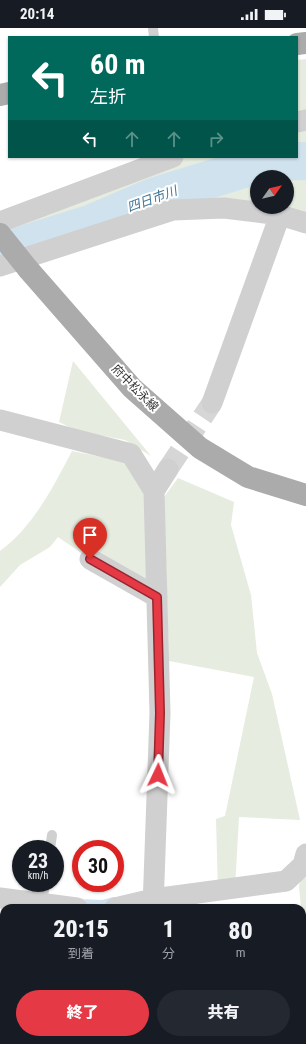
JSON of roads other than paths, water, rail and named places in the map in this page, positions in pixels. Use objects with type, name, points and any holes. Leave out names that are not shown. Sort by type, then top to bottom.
[{"type":"main road","name":"府中松永線","points":[[0,234],[28,269],[132,388],[200,448],[248,477],[306,495]]},
{"type":"street","points":[[0,222],[149,162],[168,158]]},
{"type":"street","points":[[0,266],[173,210],[224,208],[280,215],[306,223]]},
{"type":"street","points":[[212,403],[280,215]]},
{"type":"street","points":[[0,420],[132,454],[154,491],[160,713],[149,904]]},
{"type":"street","points":[[154,491],[168,469]]},
{"type":"street","points":[[90,559],[157,597]]},
{"type":"street","points":[[160,904],[286,881],[303,866],[306,854]]},
{"type":"street","points":[[0,898],[49,904]]},
{"type":"lane","points":[[51,840],[52,834]]},
{"type":"lane","points":[[42,903],[44,892]]},
{"type":"waterway","name":"四日市川","points":[[0,252],[90,224],[153,197],[266,162],[306,161]]},
{"type":"waterway","points":[[77,902],[103,903],[114,900]]},
{"type":"tunnel","points":[[168,469],[212,403]]}]
